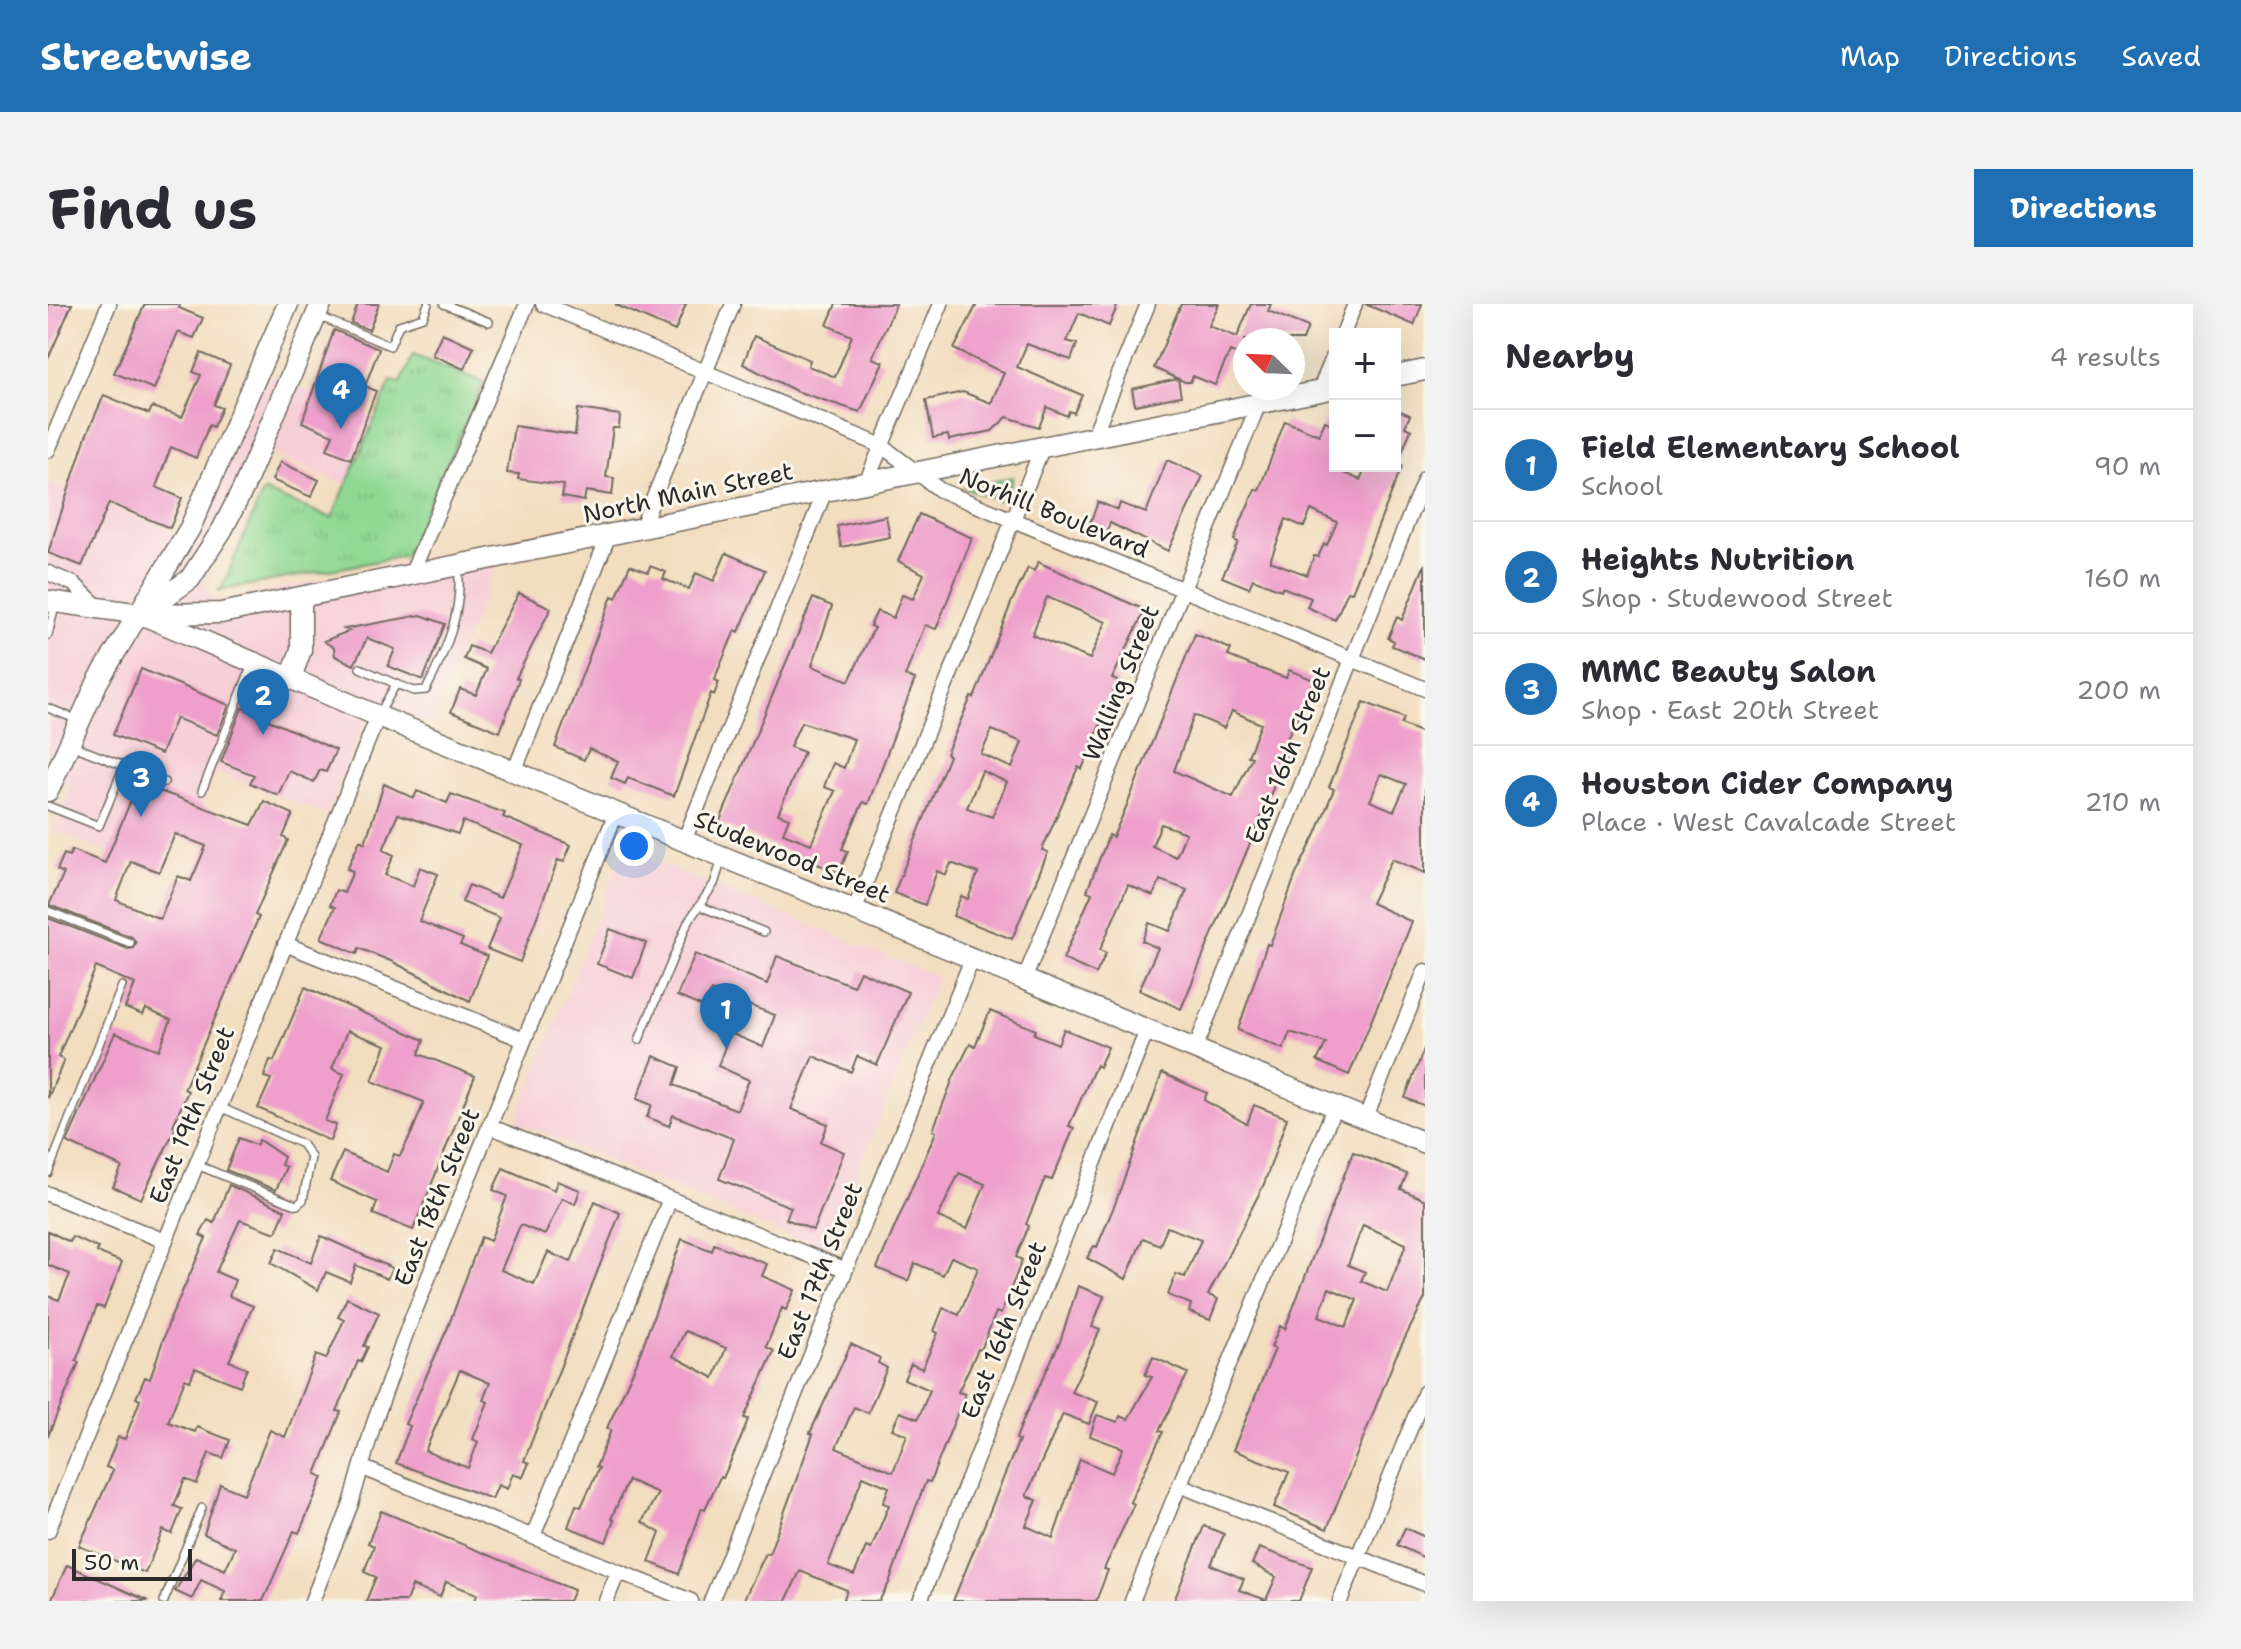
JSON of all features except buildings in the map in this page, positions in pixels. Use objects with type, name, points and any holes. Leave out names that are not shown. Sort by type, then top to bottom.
[{"type":"main road","points":[[50,782],[98,681],[190,528],[288,304]]},
{"type":"main road","points":[[141,614],[190,579],[222,530],[243,489],[318,310]]},
{"type":"main road","points":[[1401,375],[1425,370]]},
{"type":"main road","name":"North Main Street","points":[[52,602],[96,605],[141,614],[221,613],[458,568],[1094,435],[1327,390]]},
{"type":"main road","points":[[290,680],[301,650],[301,599]]},
{"type":"main road","name":"Studewood Street","points":[[141,614],[290,680],[1425,1143]]},
{"type":"street","points":[[48,450],[109,304]]},
{"type":"street","points":[[410,577],[527,304]]},
{"type":"street","name":"Norhill Boulevard","points":[[543,304],[882,446],[940,490],[1425,689]]},
{"type":"street","points":[[641,529],[733,304]]},
{"type":"street","points":[[866,483],[941,304]]},
{"type":"street","points":[[1094,435],[1148,304]]},
{"type":"street","points":[[1345,328],[1355,304]]},
{"type":"street","name":"Walling Street","points":[[1024,980],[1259,403]]},
{"type":"street","points":[[854,911],[1043,446]]},
{"type":"street","name":"East 16th Street","points":[[1195,1049],[1425,478]]},
{"type":"street","points":[[684,841],[825,491]]},
{"type":"street","points":[[514,772],[608,537]]},
{"type":"street","points":[[48,573],[74,584],[96,605]]},
{"type":"street","name":"East 19th Street","points":[[48,1531],[378,716]]},
{"type":"street","name":"East 18th Street","points":[[312,1601],[363,1468],[373,1426],[408,1328],[616,813]]},
{"type":"street","points":[[285,944],[524,1040]]},
{"type":"street","name":"East 17th Street","points":[[711,1601],[972,959]]},
{"type":"street","points":[[1365,1119],[1425,971]]},
{"type":"street","name":"East 16th Street","points":[[920,1601],[1147,1030]]},
{"type":"street","points":[[1132,1601],[1182,1486],[1335,1106]]},
{"type":"street","points":[[489,1126],[844,1269]]},
{"type":"street","points":[[48,1194],[165,1241]]},
{"type":"street","points":[[533,1536],[670,1199]]},
{"type":"street","points":[[1340,1601],[1425,1392]]},
{"type":"street","points":[[363,1468],[691,1601]]},
{"type":"street","points":[[1182,1486],[1425,1584]]},
{"type":"street","points":[[606,1601],[618,1572]]},
{"type":"lane","points":[[318,310],[390,346],[399,325],[423,317],[428,304]]},
{"type":"lane","points":[[444,304],[489,322]]},
{"type":"lane","points":[[360,668],[414,691],[426,690],[456,615],[461,587],[458,568]]},
{"type":"lane","points":[[48,635],[52,602]]},
{"type":"lane","points":[[202,791],[252,663]]},
{"type":"lane","points":[[378,716],[396,684]]},
{"type":"lane","points":[[48,708],[80,721]]},
{"type":"lane","points":[[69,744],[164,782]]},
{"type":"lane","points":[[48,806],[99,826],[124,766]]},
{"type":"lane","points":[[639,1040],[688,922],[702,907],[723,857]]},
{"type":"lane","points":[[702,907],[764,932]]},
{"type":"lane","points":[[48,911],[130,943]]},
{"type":"lane","points":[[48,1173],[122,986]]},
{"type":"lane","points":[[196,1164],[288,1202],[297,1205],[303,1200],[311,1157],[302,1144],[220,1107]]},
{"type":"lane","points":[[164,1601],[202,1508]]},
{"type":"shaded area","points":[[251,367],[373,416],[345,484],[269,453],[230,535],[202,582],[211,597],[224,600],[506,541],[431,725],[373,702],[327,815],[216,772],[190,838],[179,834],[161,875],[53,830],[72,785],[48,775],[48,482],[177,533]]},
{"type":"shaded area","points":[[624,849],[938,977],[825,1251],[516,1122]]},
{"type":"green space","points":[[413,355],[484,382],[405,556],[217,591],[222,588],[263,491],[332,518],[391,381],[401,383]]},
{"type":"green space","points":[[1013,477],[1007,497],[1000,501],[964,488]]},
{"type":"place","name":"Houston Cider Company","points":[[341,429]]},
{"type":"place","name":"Heights Nutrition","points":[[263,735]]},
{"type":"place","name":"MMC Beauty Salon","points":[[141,817]]},
{"type":"place","name":"Field Elementary School","points":[[726,1049]]}]
